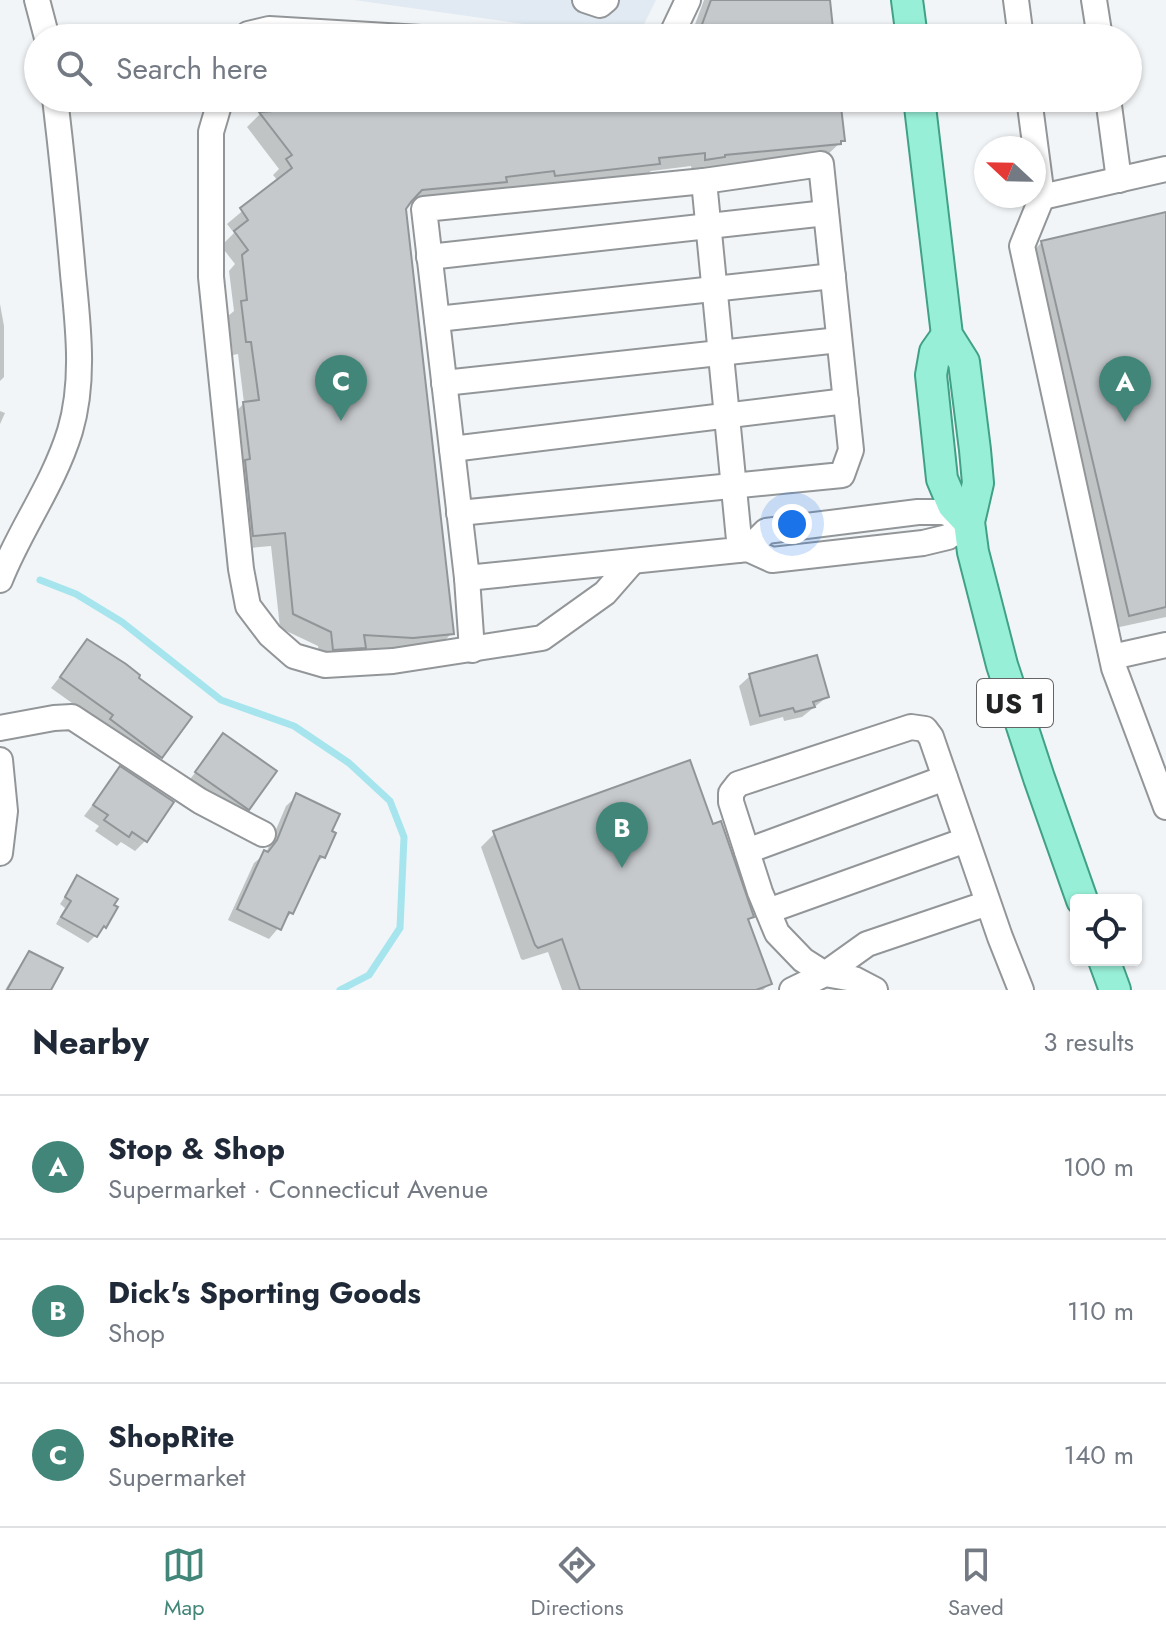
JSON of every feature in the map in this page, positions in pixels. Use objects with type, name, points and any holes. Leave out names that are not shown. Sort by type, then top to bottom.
[{"type":"main road","points":[[907,0],[910,24]]},
{"type":"main road","name":"US 1","points":[[921,112],[947,335],[935,352],[931,375],[942,479],[953,505],[969,522],[973,552],[1002,665],[1080,894]]},
{"type":"main road","points":[[1106,966],[1115,990]]},
{"type":"street","points":[[37,0],[43,24]]},
{"type":"street","points":[[585,0],[600,5],[606,0]]},
{"type":"street","points":[[677,24],[688,0]]},
{"type":"street","points":[[1016,0],[1019,24]]},
{"type":"street","points":[[1094,0],[1098,24]]},
{"type":"street","points":[[0,580],[62,456],[76,396],[78,322],[57,112]]},
{"type":"street","points":[[217,112],[211,132],[211,277],[226,435],[248,606],[270,635],[294,656],[325,665],[393,661],[542,638],[605,593],[633,561]]},
{"type":"street","points":[[1031,112],[1034,136]]},
{"type":"street","points":[[1110,112],[1119,180]]},
{"type":"street","points":[[459,513],[842,475],[851,450],[821,164],[704,181],[424,209],[429,257],[437,319],[459,513],[467,578],[465,651]]},
{"type":"street","points":[[1046,196],[1166,169]]},
{"type":"street","points":[[704,181],[734,486],[744,549]]},
{"type":"street","points":[[1038,208],[1022,246],[1112,657],[1166,807]]},
{"type":"street","points":[[429,257],[826,213]]},
{"type":"street","points":[[437,319],[833,276]]},
{"type":"street","points":[[444,383],[839,340]]},
{"type":"street","points":[[452,449],[846,401]]},
{"type":"street","points":[[467,578],[744,549],[766,531],[910,513],[944,512],[969,522]]},
{"type":"street","points":[[1112,657],[1166,645]]},
{"type":"street","points":[[0,728],[72,717],[200,801],[263,834]]},
{"type":"street","points":[[875,990],[854,979],[825,974],[803,960],[777,933],[747,851],[731,793],[738,784],[911,727],[925,729],[931,737],[1021,990]]},
{"type":"street","points":[[0,760],[5,811],[0,853]]},
{"type":"street","points":[[747,851],[945,778]]},
{"type":"street","points":[[768,911],[966,840]]},
{"type":"street","points":[[792,990],[825,974],[867,944],[988,903]]},
{"type":"shaded area","points":[[354,0],[656,0],[644,24],[523,24]]},
{"type":"building","points":[[711,0],[830,0],[833,24],[702,24]]},
{"type":"building","points":[[259,112],[842,112],[845,141],[841,144],[725,155],[705,160],[705,153],[659,158],[660,164],[555,176],[554,171],[506,177],[507,182],[422,190],[406,209],[454,634],[413,638],[364,635],[366,648],[333,650],[331,632],[293,614],[285,533],[253,536],[245,460],[250,459],[243,402],[259,400],[251,342],[246,342],[241,301],[247,300],[242,255],[248,250],[234,231],[248,220],[240,208],[292,168],[286,159],[292,155]]},
{"type":"building","points":[[1166,212],[1166,607],[1129,616],[1041,241]]},
{"type":"building","points":[[87,639],[126,664],[140,675],[139,678],[192,717],[162,758],[110,719],[113,715],[60,677]]},
{"type":"building","points":[[817,655],[829,697],[813,702],[815,707],[795,712],[793,708],[760,716],[749,674]]},
{"type":"building","points":[[223,733],[277,771],[249,810],[195,772]]},
{"type":"building","points":[[690,760],[713,824],[721,821],[754,917],[748,919],[772,984],[756,990],[580,990],[562,939],[538,948],[535,945],[493,831]]},
{"type":"building","points":[[120,766],[174,802],[147,842],[132,832],[129,837],[104,820],[108,815],[93,805]]},
{"type":"building","points":[[296,793],[340,814],[325,858],[320,856],[293,914],[289,912],[281,930],[237,909],[264,850],[268,852],[277,840]]},
{"type":"building","points":[[77,875],[118,899],[114,905],[118,907],[97,937],[61,917],[71,901],[65,897]]},
{"type":"building","points":[[29,951],[63,968],[51,990],[7,990]]},
{"type":"waterway","points":[[40,580],[76,594],[122,622],[221,700],[294,726],[349,763],[390,801],[404,837],[400,928],[369,975],[340,990]]},
{"type":"place","name":"ShopRite","points":[[341,421]]},
{"type":"place","name":"Stop & Shop","points":[[1125,422]]},
{"type":"place","name":"Dick's Sporting Goods","points":[[622,868]]}]
